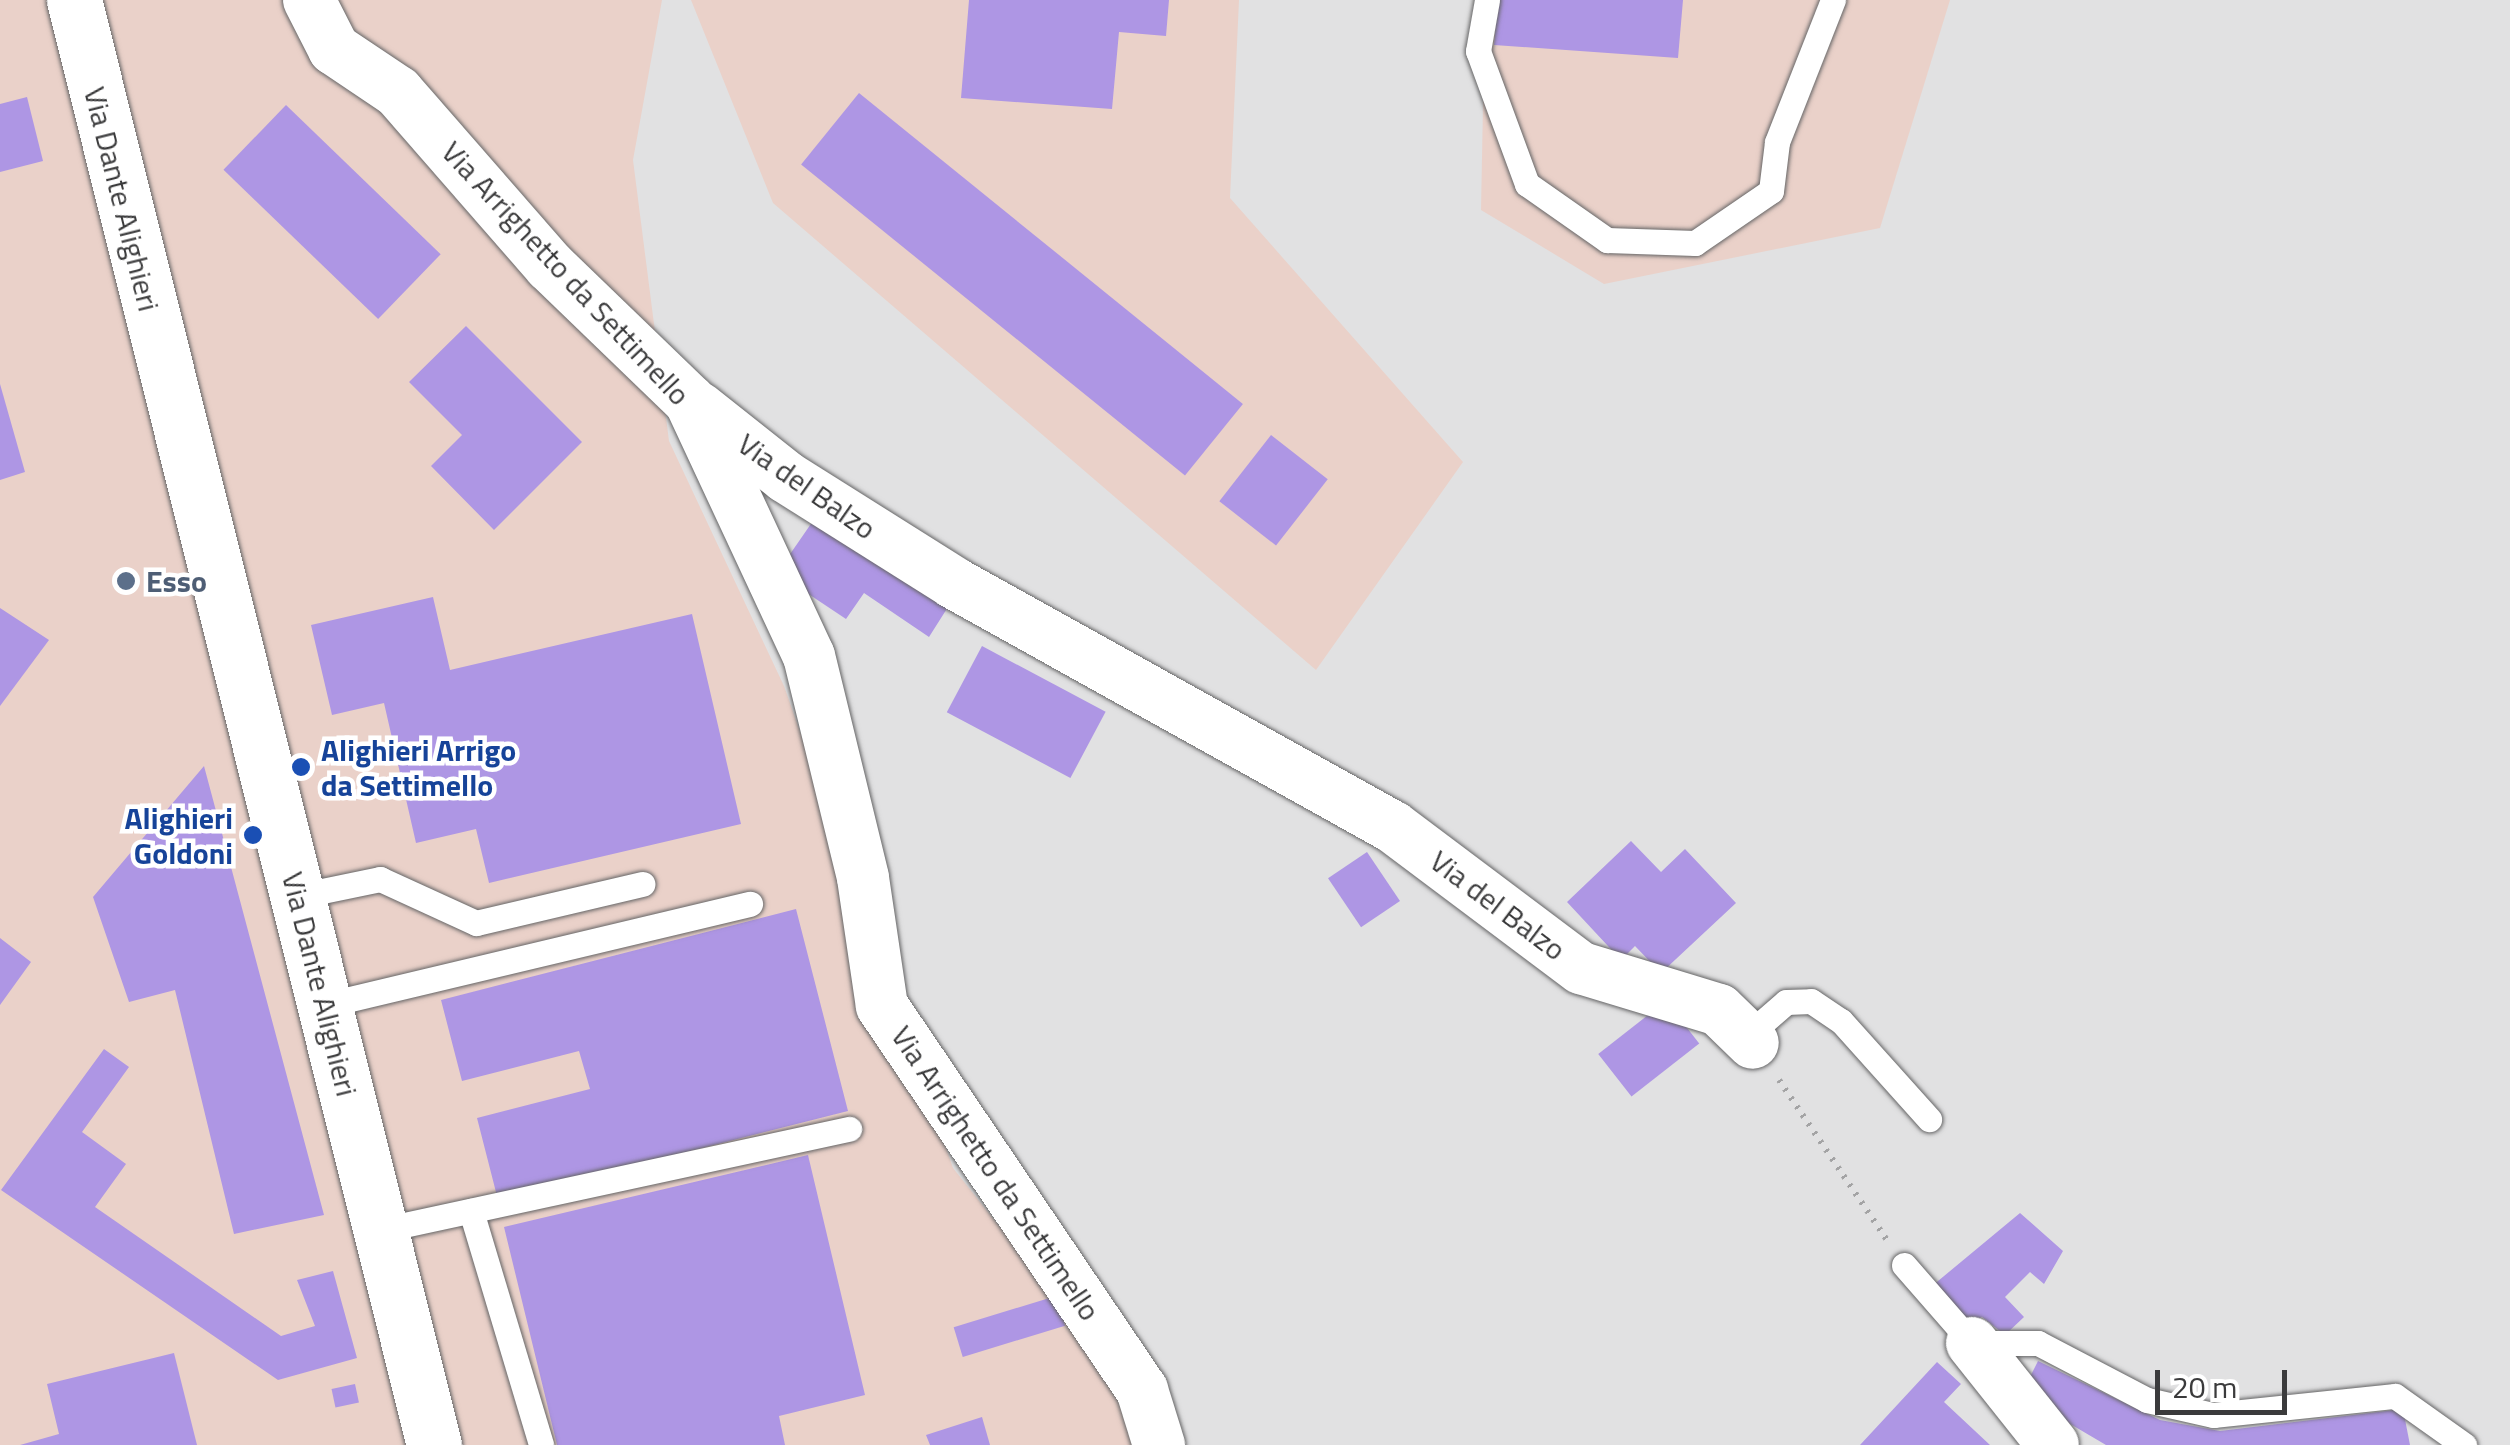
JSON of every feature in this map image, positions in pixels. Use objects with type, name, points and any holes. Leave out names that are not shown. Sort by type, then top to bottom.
[{"type":"main road","name":"Via Dante Alighieri","points":[[74,0],[434,1445]]},
{"type":"street","name":"Via Arrighetto da Settimello","points":[[309,0],[334,49],[398,92],[550,266],[690,401],[809,656],[863,878],[882,1006],[1142,1390],[1159,1445]]},
{"type":"street","name":"Via del Balzo","points":[[690,401],[786,477],[984,602],[1076,657],[1200,712],[1393,827],[1582,968],[1718,1010],[1750,1039]]},
{"type":"street","points":[[1972,1343],[1974,1356],[2053,1445]]},
{"type":"lane","points":[[1488,0],[1478,51],[1527,184],[1607,240],[1695,243],[1770,191],[1777,142],[1833,0]]},
{"type":"lane","points":[[298,896],[380,879],[476,923],[642,884]]},
{"type":"lane","points":[[325,1005],[750,904]]},
{"type":"lane","points":[[1750,1039],[1786,1002],[1811,1001],[1841,1021],[1929,1119]]},
{"type":"lane","points":[[381,1230],[848,1129]]},
{"type":"lane","points":[[471,1211],[540,1445]]},
{"type":"lane","points":[[1904,1265],[1972,1343],[2038,1343],[2147,1400],[2213,1415],[2395,1396],[2464,1445]]},
{"type":"path","points":[[1750,1039],[1904,1265]]},
{"type":"shaded area","points":[[0,0],[662,0],[633,160],[669,441],[784,686],[953,1168],[1173,1445],[0,1445]]},
{"type":"shaded area","points":[[691,0],[1239,0],[1230,198],[1463,462],[1316,670],[773,203]]},
{"type":"shaded area","points":[[1485,0],[1950,0],[1880,228],[1604,284],[1481,210]]},
{"type":"building","points":[[969,0],[1169,0],[1166,36],[1119,32],[1112,109],[961,98]]},
{"type":"building","points":[[1498,0],[1683,0],[1678,58],[1494,45]]},
{"type":"building","points":[[859,93],[1243,404],[1185,475],[801,164]]},
{"type":"building","points":[[27,97],[43,161],[0,172],[0,104]]},
{"type":"building","points":[[286,105],[441,254],[378,319],[223,170]]},
{"type":"building","points":[[466,326],[582,442],[494,530],[431,466],[462,435],[409,382]]},
{"type":"building","points":[[0,384],[25,472],[0,480]]},
{"type":"building","points":[[1271,435],[1328,479],[1276,546],[1219,501]]},
{"type":"building","points":[[815,518],[948,607],[929,637],[864,593],[846,619],[777,573]]},
{"type":"building","points":[[433,597],[450,670],[692,614],[741,824],[489,883],[476,829],[416,843],[384,703],[332,715],[311,625]]},
{"type":"building","points":[[0,608],[49,640],[0,706]]},
{"type":"building","points":[[982,646],[1106,712],[1070,778],[947,712]]},
{"type":"building","points":[[204,766],[324,1215],[234,1234],[175,990],[129,1002],[93,897]]},
{"type":"building","points":[[1631,841],[1661,872],[1685,849],[1736,903],[1661,973],[1635,946],[1621,960],[1567,902]]},
{"type":"building","points":[[1367,852],[1400,901],[1361,927],[1328,878]]},
{"type":"building","points":[[796,909],[848,1111],[498,1200],[477,1118],[590,1089],[579,1051],[462,1081],[441,1000]]},
{"type":"building","points":[[0,938],[31,962],[0,1005]]},
{"type":"building","points":[[1666,1001],[1699,1044],[1631,1096],[1598,1054]]},
{"type":"building","points":[[104,1049],[129,1067],[82,1132],[126,1164],[95,1207],[281,1336],[315,1326],[297,1280],[333,1271],[357,1358],[278,1380],[1,1190]]},
{"type":"building","points":[[808,1155],[865,1395],[779,1416],[785,1445],[557,1445],[504,1227]]},
{"type":"building","points":[[2020,1213],[2063,1251],[2044,1284],[2030,1272],[2005,1297],[2024,1317],[2005,1335],[1982,1317],[1965,1325],[1932,1286]]},
{"type":"building","points":[[1056,1296],[1065,1326],[963,1357],[954,1327]]},
{"type":"building","points":[[174,1353],[197,1445],[20,1445],[59,1434],[47,1384]]},
{"type":"building","points":[[2038,1361],[2160,1420],[2220,1431],[2403,1409],[2410,1445],[2106,1445],[2021,1395]]},
{"type":"building","points":[[1937,1362],[1961,1384],[1944,1402],[1990,1445],[1860,1445]]},
{"type":"building","points":[[355,1384],[359,1403],[335,1408],[332,1389]]},
{"type":"building","points":[[982,1417],[990,1445],[930,1445],[926,1435]]},
{"type":"place","name":"Esso","points":[[126,581]]},
{"type":"place","name":"Alighieri Arrigo da Settimello","points":[[301,767]]},
{"type":"place","name":"Alighieri Goldoni","points":[[253,835]]}]
